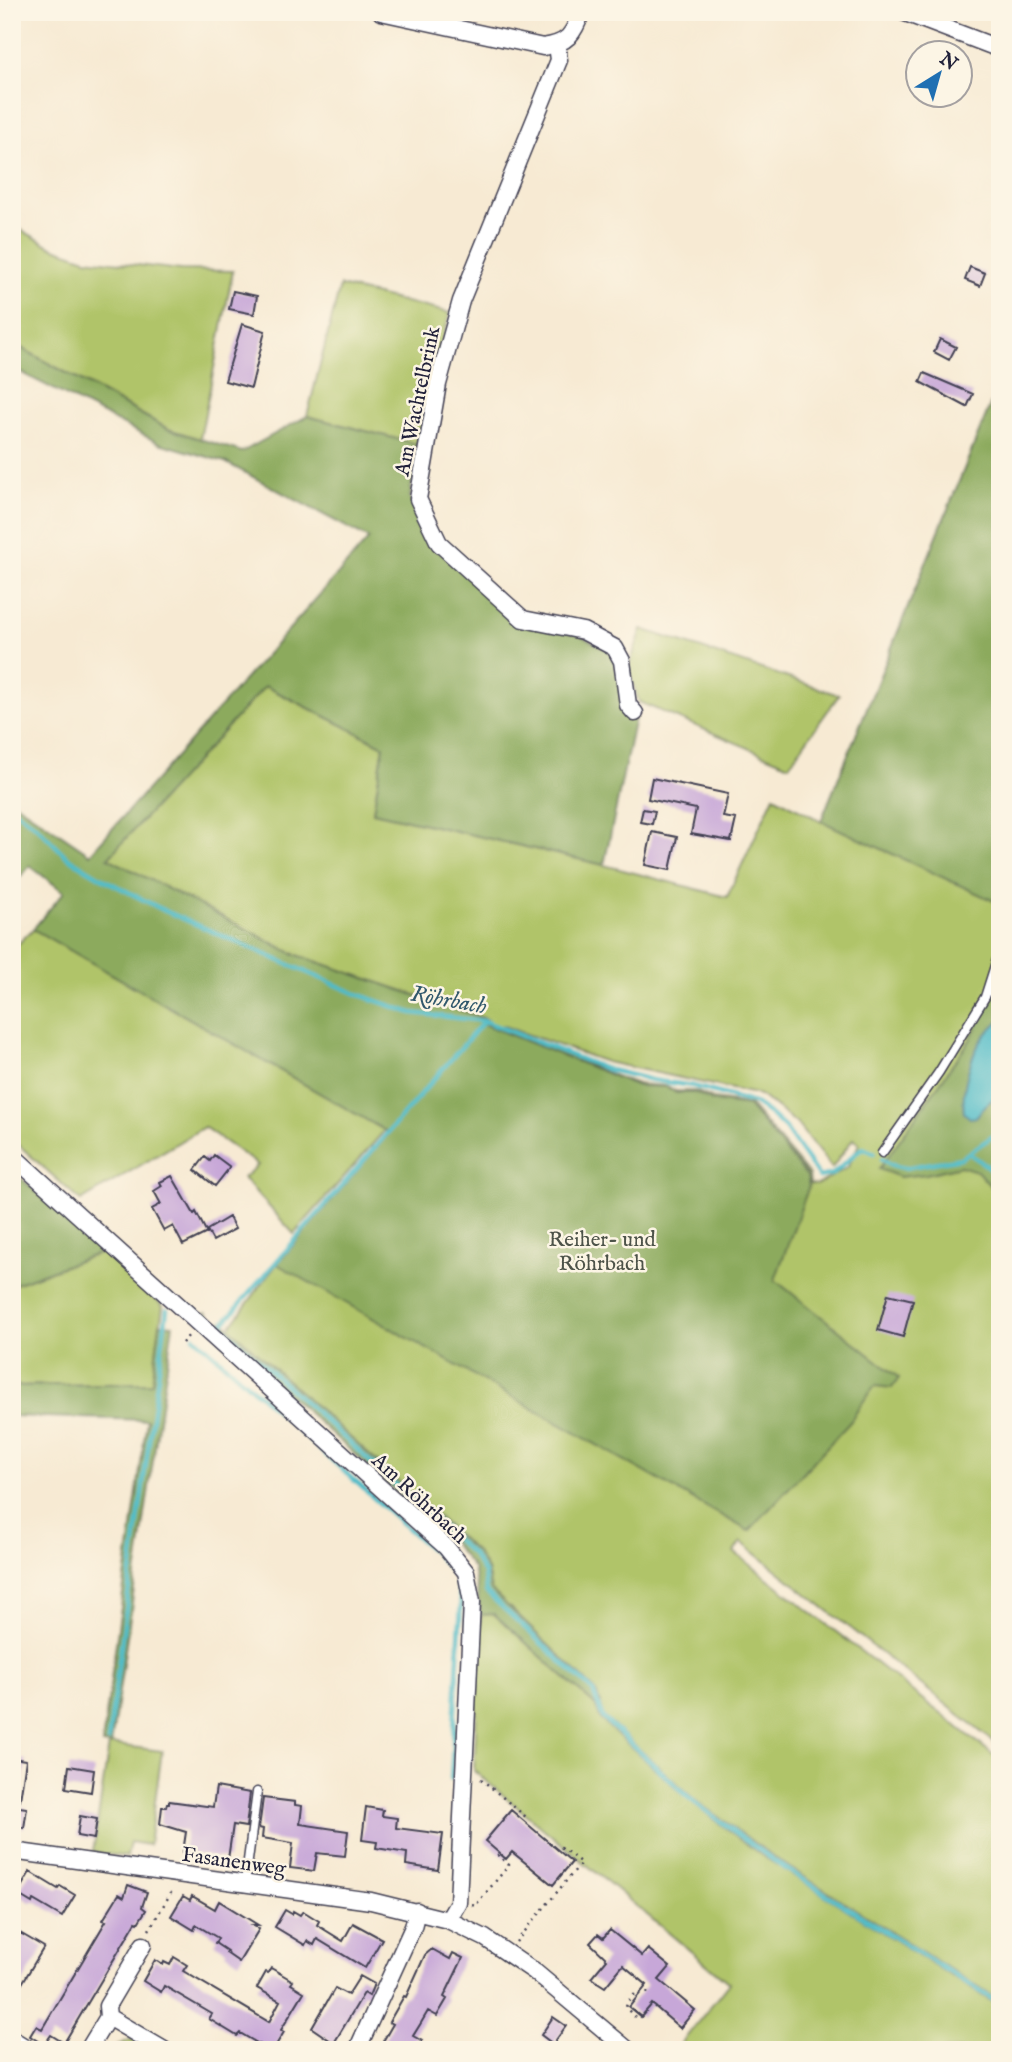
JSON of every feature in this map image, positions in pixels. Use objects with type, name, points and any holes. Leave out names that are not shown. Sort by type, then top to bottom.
[{"type":"street","points":[[381,12],[543,47],[567,40],[582,12]]},
{"type":"street","points":[[903,12],[1000,49]]},
{"type":"street","name":"Am Wachtelbrink","points":[[557,45],[559,60],[461,301],[438,384],[418,499],[439,543],[523,619],[583,631],[615,648],[622,661],[628,705],[635,713]]},
{"type":"street","name":"Am Röhrbach","points":[[12,1155],[446,1548],[466,1572],[472,1602],[458,1903],[448,1920]]},
{"type":"street","name":"Fasanenweg","points":[[12,1851],[371,1901],[448,1920]]},
{"type":"street","points":[[357,2050],[413,1927],[417,1911]]},
{"type":"street","points":[[448,1920],[485,1938],[536,1972],[628,2050]]},
{"type":"street","points":[[88,2050],[108,2017],[107,2006],[143,1945]]},
{"type":"street","points":[[108,2017],[164,2050]]},
{"type":"street","points":[[12,2039],[30,2050]]},
{"type":"lane","points":[[882,1153],[939,1072],[985,997],[1000,950]]},
{"type":"lane","points":[[246,1883],[257,1792]]},
{"type":"path","points":[[464,1776],[478,1777],[526,1817]]},
{"type":"path","points":[[507,1953],[581,1863],[561,1847],[559,1850]]},
{"type":"path","points":[[458,1903],[475,1906],[509,1865],[495,1853]]},
{"type":"path","points":[[143,1945],[174,1887],[177,1874]]},
{"type":"path","points":[[635,2017],[626,2008],[627,2002],[636,1993],[652,1992]]},
{"type":"green space","points":[[12,225],[52,247],[86,259],[181,270],[233,271],[200,439],[168,429],[12,343]]},
{"type":"green space","points":[[340,286],[450,313],[417,444],[307,416]]},
{"type":"green space","name":"Reiher- und Röhrbach","points":[[12,343],[168,429],[242,452],[307,416],[417,444],[410,498],[435,546],[520,624],[580,635],[610,651],[635,718],[604,865],[373,812],[384,746],[265,686],[108,858],[294,954],[486,1019],[483,1024],[638,1086],[667,1087],[676,1093],[696,1093],[712,1101],[748,1106],[807,1176],[809,1186],[775,1280],[899,1378],[892,1388],[875,1386],[851,1421],[749,1531],[277,1264],[389,1133],[33,929],[64,892],[30,866],[12,885],[12,801],[90,854],[369,539],[225,462],[159,443],[12,368]]},
{"type":"green space","name":"Reiher- und Röhrbach","points":[[1000,381],[1000,1747],[741,1542],[734,1552],[1000,1760],[1000,2001],[781,1862],[695,1800],[604,1717],[595,1690],[491,1590],[487,1570],[476,1552],[229,1328],[277,1264],[486,1019],[294,954],[107,858],[265,686],[384,746],[373,812],[604,865],[727,897],[774,796],[821,821]],"holes":[[[501,1025],[606,1062],[760,1095],[796,1123],[832,1168],[853,1139],[859,1144],[848,1167],[817,1185],[810,1184],[809,1175],[749,1104],[713,1099],[696,1091],[676,1091],[667,1086],[638,1084]]]},
{"type":"green space","points":[[1000,381],[1000,904],[821,821]]},
{"type":"green space","points":[[642,629],[839,695],[789,765],[639,702],[628,669]]},
{"type":"green space","points":[[33,929],[385,1130],[294,1234],[243,1178],[258,1165],[204,1127],[81,1201],[12,1139],[12,950]]},
{"type":"green space","points":[[1000,970],[1000,1216],[993,1189],[977,1171],[961,1166],[900,1177],[879,1169],[970,1040]]},
{"type":"green space","points":[[12,1170],[103,1252],[12,1285]]},
{"type":"green space","points":[[103,1252],[163,1306],[152,1383],[12,1386],[12,1285]]},
{"type":"green space","points":[[206,1312],[219,1324],[222,1321],[476,1552],[487,1570],[491,1590],[595,1690],[600,1703],[595,1705],[494,1614],[481,1615],[473,1568],[452,1542],[201,1316]]},
{"type":"green space","points":[[160,1324],[173,1325],[111,1745],[102,1744],[147,1420],[12,1416],[12,1386],[152,1383]]},
{"type":"green space","points":[[494,1614],[595,1705],[601,1720],[693,1803],[761,1855],[1000,2007],[1000,2050],[676,2050],[729,1983],[474,1771],[481,1615]]},
{"type":"green space","points":[[109,1744],[162,1751],[149,1845],[130,1842],[127,1857],[93,1852]]},
{"type":"green space","points":[[131,2039],[154,2050],[115,2050],[117,2046]]},
{"type":"water","points":[[1000,1020],[1000,1093],[976,1117],[970,1118],[964,1113],[963,1104],[971,1063],[979,1044]]},
{"type":"building","points":[[970,267],[985,273],[980,286],[965,280]]},
{"type":"building","points":[[233,291],[257,296],[254,314],[229,309]]},
{"type":"building","points":[[242,324],[265,331],[251,388],[225,381]]},
{"type":"building","points":[[940,339],[956,347],[949,360],[934,352]]},
{"type":"building","points":[[924,373],[973,394],[967,407],[920,382]]},
{"type":"building","points":[[652,778],[728,794],[723,817],[736,819],[731,841],[691,834],[696,809],[648,799]]},
{"type":"building","points":[[643,809],[655,811],[652,824],[640,822]]},
{"type":"building","points":[[652,832],[677,837],[670,870],[645,865]]},
{"type":"building","points":[[214,1155],[230,1167],[215,1186],[195,1170],[205,1157],[210,1161]]},
{"type":"building","points":[[172,1176],[207,1233],[183,1245],[173,1226],[164,1231],[152,1209],[161,1204],[154,1191],[162,1186],[160,1182]]},
{"type":"building","points":[[229,1217],[235,1229],[213,1241],[207,1230]]},
{"type":"building","points":[[888,1294],[913,1300],[903,1337],[878,1330]]},
{"type":"building","points":[[12,1758],[26,1760],[20,1800],[12,1799]]},
{"type":"building","points":[[69,1766],[94,1770],[91,1792],[66,1788]]},
{"type":"building","points":[[216,1787],[250,1793],[246,1827],[233,1825],[228,1859],[183,1852],[186,1832],[160,1824],[162,1807],[166,1807],[169,1801],[213,1807]]},
{"type":"building","points":[[263,1798],[295,1802],[295,1805],[302,1806],[300,1824],[348,1831],[345,1856],[317,1853],[314,1871],[290,1868],[293,1843],[262,1838],[263,1829],[259,1828]]},
{"type":"building","points":[[12,1806],[27,1808],[24,1828],[12,1826]]},
{"type":"building","points":[[366,1807],[383,1810],[382,1816],[397,1818],[396,1828],[443,1834],[438,1870],[406,1865],[407,1853],[376,1848],[377,1842],[362,1840]]},
{"type":"building","points":[[511,1810],[572,1862],[553,1885],[512,1852],[506,1859],[485,1841]]},
{"type":"building","points":[[80,1816],[97,1819],[94,1839],[77,1836]]},
{"type":"building","points":[[30,1872],[58,1889],[60,1886],[75,1895],[62,1917],[17,1894]]},
{"type":"building","points":[[128,1885],[147,1892],[142,1907],[146,1910],[138,1923],[136,1922],[64,2043],[51,2035],[44,2045],[30,2036],[36,2026],[42,2029],[106,1921],[103,1920],[119,1894],[124,1897]]},
{"type":"building","points":[[183,1896],[190,1900],[192,1896],[215,1909],[219,1901],[258,1925],[252,1925],[259,1929],[239,1962],[215,1943],[218,1938],[196,1925],[194,1930],[171,1916]]},
{"type":"building","points":[[285,1910],[300,1915],[303,1911],[319,1921],[317,1925],[343,1941],[353,1923],[382,1939],[365,1968],[317,1939],[314,1945],[307,1941],[305,1945],[275,1927]]},
{"type":"building","points":[[610,1930],[642,1956],[648,1949],[670,1967],[659,1980],[695,2010],[680,2028],[652,2004],[641,2017],[629,2007],[647,1985],[623,1965],[605,1987],[591,1978],[607,1959],[590,1943],[598,1934],[603,1938]]},
{"type":"building","points":[[20,1933],[44,1947],[12,2000],[12,1945]]},
{"type":"building","points":[[432,1949],[450,1959],[453,1953],[463,1958],[444,1997],[447,1999],[437,2016],[428,2011],[413,2036],[422,2041],[417,2050],[378,2050],[393,2024],[389,2022],[404,1996],[406,1997],[425,1955]]},
{"type":"building","points":[[174,1957],[187,1965],[183,1971],[269,2022],[280,2001],[257,1988],[266,1972],[271,1968],[293,1981],[291,1984],[304,1992],[281,2030],[284,2032],[273,2050],[240,2033],[237,2036],[209,2019],[212,2014],[164,1986],[161,1992],[143,1981],[155,1960],[163,1965],[164,1962],[170,1965]]},
{"type":"building","points":[[360,1976],[374,1984],[369,1996],[364,1993],[334,2043],[312,2028],[335,1988],[348,1995]]},
{"type":"building","points":[[553,2017],[566,2026],[553,2044],[541,2035]]},
{"type":"waterway","name":"Röhrbach","points":[[12,808],[35,825],[67,857],[107,881],[165,911],[357,994],[412,1013],[484,1021],[606,1069],[693,1086],[754,1103],[785,1128],[819,1177],[833,1174],[863,1148],[874,1153]]},
{"type":"waterway","points":[[484,1021],[221,1326],[472,1554],[484,1573],[486,1592],[593,1691],[603,1718],[694,1802],[780,1865],[1000,2004]]},
{"type":"waterway","name":"Röhrbach","points":[[882,1159],[904,1168],[961,1158],[1000,1128]]},
{"type":"waterway","points":[[970,1154],[987,1166],[1000,1181]]},
{"type":"waterway","points":[[108,1741],[167,1310]]},
{"type":"waterway","points":[[194,1336],[436,1554],[456,1577],[461,1604],[451,1779]]}]
